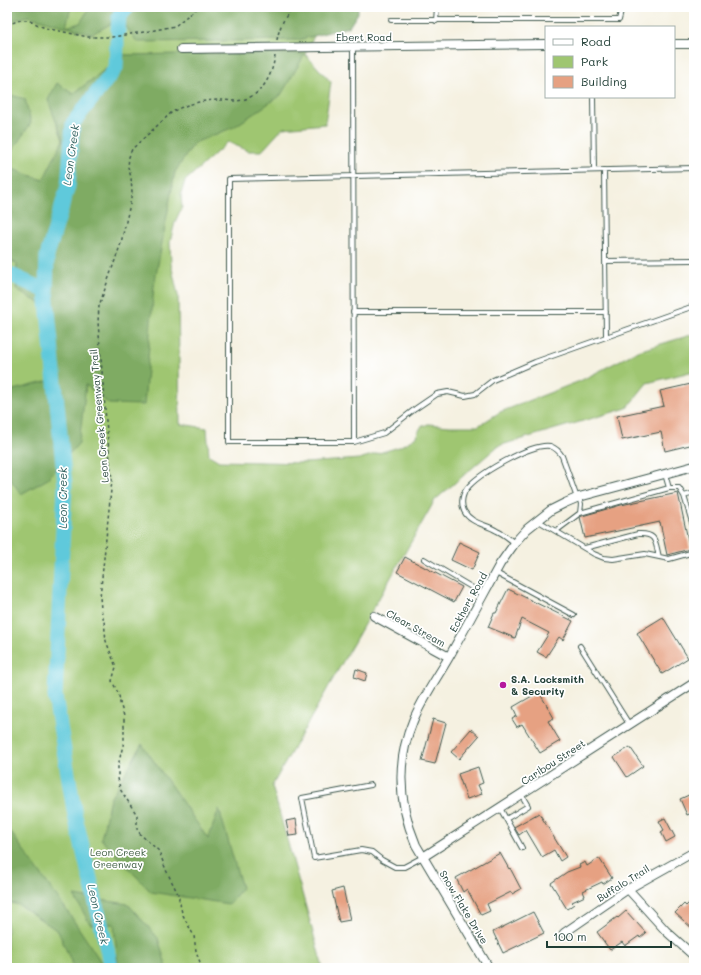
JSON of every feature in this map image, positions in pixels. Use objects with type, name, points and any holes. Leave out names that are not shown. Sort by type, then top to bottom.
[{"type":"street","name":"Ebert Road","points":[[181,49],[545,44]]},
{"type":"street","points":[[675,44],[694,44]]},
{"type":"street","name":"Eckhert Road","points":[[423,857],[414,840],[405,814],[402,798],[402,765],[406,742],[413,720],[483,594],[515,543],[537,520],[552,510],[578,498],[694,466]]},
{"type":"street","name":"Clear Stream","points":[[374,616],[449,657]]},
{"type":"street","name":"Caribou Street","points":[[423,857],[694,683]]},
{"type":"street","name":"Buffalo Trail","points":[[564,934],[628,889],[694,852]]},
{"type":"street","name":"Snow Flake Drive","points":[[423,857],[489,968]]},
{"type":"street","points":[[628,889],[666,931],[694,956]]},
{"type":"lane","points":[[436,7],[436,20]]},
{"type":"lane","points":[[391,20],[619,20],[622,7]]},
{"type":"lane","points":[[353,47],[354,442]]},
{"type":"lane","points":[[593,98],[594,170]]},
{"type":"lane","points":[[694,168],[229,179],[229,442],[354,442],[384,433],[437,394],[448,392],[465,396],[474,394],[493,380],[535,362],[694,306]]},
{"type":"lane","points":[[604,170],[606,336]]},
{"type":"lane","points":[[605,260],[694,260]]},
{"type":"lane","points":[[353,312],[606,312]]},
{"type":"lane","points":[[515,543],[498,531],[471,519],[465,512],[462,503],[464,494],[469,486],[481,476],[509,458],[543,446],[551,446],[558,450],[562,456],[581,504],[580,514]]},
{"type":"lane","points":[[665,474],[670,488]]},
{"type":"lane","points":[[556,531],[580,514],[670,488],[678,488],[684,496],[694,529]]},
{"type":"lane","points":[[684,496],[694,493]]},
{"type":"lane","points":[[537,520],[604,558],[613,559],[645,554],[669,558],[694,552]]},
{"type":"lane","points":[[585,548],[646,533],[654,538],[659,557]]},
{"type":"lane","points":[[424,559],[483,594]]},
{"type":"lane","points":[[496,573],[574,615]]},
{"type":"lane","points":[[580,646],[630,724]]},
{"type":"lane","points":[[371,785],[302,798],[314,858],[361,850],[372,852],[382,860],[396,867],[404,867],[423,857]]},
{"type":"lane","points":[[506,820],[528,806],[521,794]]},
{"type":"lane","points":[[500,808],[522,848]]},
{"type":"path","points":[[7,25],[20,20],[28,20],[45,28],[88,37],[112,37],[175,26],[198,7]]},
{"type":"path","name":"Leon Creek Greenway Trail","points":[[202,968],[196,952],[194,936],[182,913],[178,894],[166,870],[159,851],[141,835],[137,829],[137,814],[120,789],[118,778],[118,766],[124,741],[124,716],[119,695],[113,685],[112,677],[116,666],[106,641],[100,597],[112,480],[98,322],[99,306],[121,243],[132,193],[131,177],[128,167],[132,149],[172,112],[179,108],[202,101],[238,101],[250,97],[263,86],[271,76],[278,34],[287,15],[294,7]]},
{"type":"green space","name":"Leon Creek Greenway","points":[[7,7],[333,7],[313,38],[305,54],[331,82],[325,124],[283,128],[262,151],[248,151],[228,142],[185,181],[181,194],[182,207],[175,222],[170,242],[171,264],[178,295],[180,424],[207,428],[209,455],[219,461],[306,463],[359,459],[399,447],[415,438],[421,427],[428,424],[478,426],[500,412],[580,381],[638,351],[694,334],[694,371],[647,383],[627,408],[498,446],[435,500],[272,786],[323,968],[7,968],[7,56],[9,56],[11,44],[7,32]]},
{"type":"green space","points":[[7,7],[71,7],[66,27],[28,16],[7,22]]},
{"type":"green space","points":[[90,7],[116,7],[115,13],[122,17],[132,7],[358,7],[358,13],[349,27],[298,40],[137,42],[123,22],[116,21],[92,34],[67,27],[80,23]]},
{"type":"green space","points":[[305,54],[281,95],[234,127],[194,143],[175,172],[154,286],[144,405],[109,404],[86,385],[79,443],[46,480],[21,494],[7,474],[7,398],[13,390],[49,381],[43,305],[16,290],[17,264],[7,258],[7,167],[43,180],[63,140],[48,100],[57,83],[73,94],[124,55]]},
{"type":"green space","points":[[7,94],[25,99],[31,123],[7,158]]},
{"type":"green space","points":[[142,744],[208,839],[219,809],[242,888],[229,904],[151,892],[101,839],[110,799]]},
{"type":"green space","points":[[7,827],[70,915],[101,962],[101,968],[74,968],[58,931],[19,905],[7,902]]},
{"type":"green space","points":[[74,896],[128,904],[158,938],[167,968],[118,968],[114,924],[90,924]]},
{"type":"building","points":[[691,384],[694,397],[694,444],[665,451],[661,432],[622,440],[617,416],[664,406],[660,391]]},
{"type":"building","points":[[678,493],[690,549],[667,555],[660,522],[585,538],[580,517],[582,516],[621,505]]},
{"type":"building","points":[[459,542],[480,552],[472,570],[451,560]]},
{"type":"building","points":[[405,557],[462,587],[454,602],[397,572]]},
{"type":"building","points":[[508,589],[573,621],[563,640],[559,637],[546,657],[537,652],[549,633],[522,619],[515,638],[488,627],[494,613],[496,613]]},
{"type":"building","points":[[663,617],[688,658],[662,674],[637,633]]},
{"type":"building","points":[[356,669],[367,673],[365,681],[354,677]]},
{"type":"building","points":[[539,692],[554,718],[548,721],[560,741],[540,753],[522,724],[517,727],[512,719],[517,716],[513,707]]},
{"type":"building","points":[[433,719],[446,723],[435,764],[422,761]]},
{"type":"building","points":[[471,729],[479,736],[459,759],[451,752]]},
{"type":"building","points":[[630,747],[643,766],[627,777],[614,757]]},
{"type":"building","points":[[478,767],[483,783],[478,785],[482,794],[467,799],[458,774]]},
{"type":"building","points":[[691,794],[694,800],[694,812],[687,815],[680,799]]},
{"type":"building","points":[[539,813],[566,857],[560,861],[554,850],[542,857],[526,830],[519,835],[514,827]]},
{"type":"building","points":[[665,818],[675,837],[666,842],[661,832],[664,830],[659,821]]},
{"type":"building","points":[[296,819],[298,835],[289,836],[286,821]]},
{"type":"building","points":[[500,853],[521,889],[512,894],[511,892],[487,904],[490,911],[481,915],[467,889],[463,892],[456,878]]},
{"type":"building","points":[[599,858],[612,878],[603,884],[602,882],[583,891],[585,896],[572,902],[574,904],[567,909],[551,883],[567,872],[580,867],[579,865],[585,862],[587,866]]},
{"type":"building","points":[[343,888],[350,920],[339,922],[332,891]]},
{"type":"building","points":[[694,898],[694,930],[675,913],[684,904],[686,906]]},
{"type":"building","points":[[626,911],[646,933],[625,946],[622,942],[610,950],[597,932]]},
{"type":"building","points":[[533,912],[544,933],[503,953],[493,932]]},
{"type":"waterway","name":"Leon Creek","points":[[118,31],[119,16],[128,7]]},
{"type":"waterway","name":"Leon Creek","points":[[111,968],[75,816],[55,696],[65,485],[46,291],[47,256],[68,186],[73,123],[116,68],[117,42]]},
{"type":"waterway","points":[[7,273],[46,291]]},
{"type":"place","name":"S.A. Locksmith & Security","points":[[503,685]]}]
